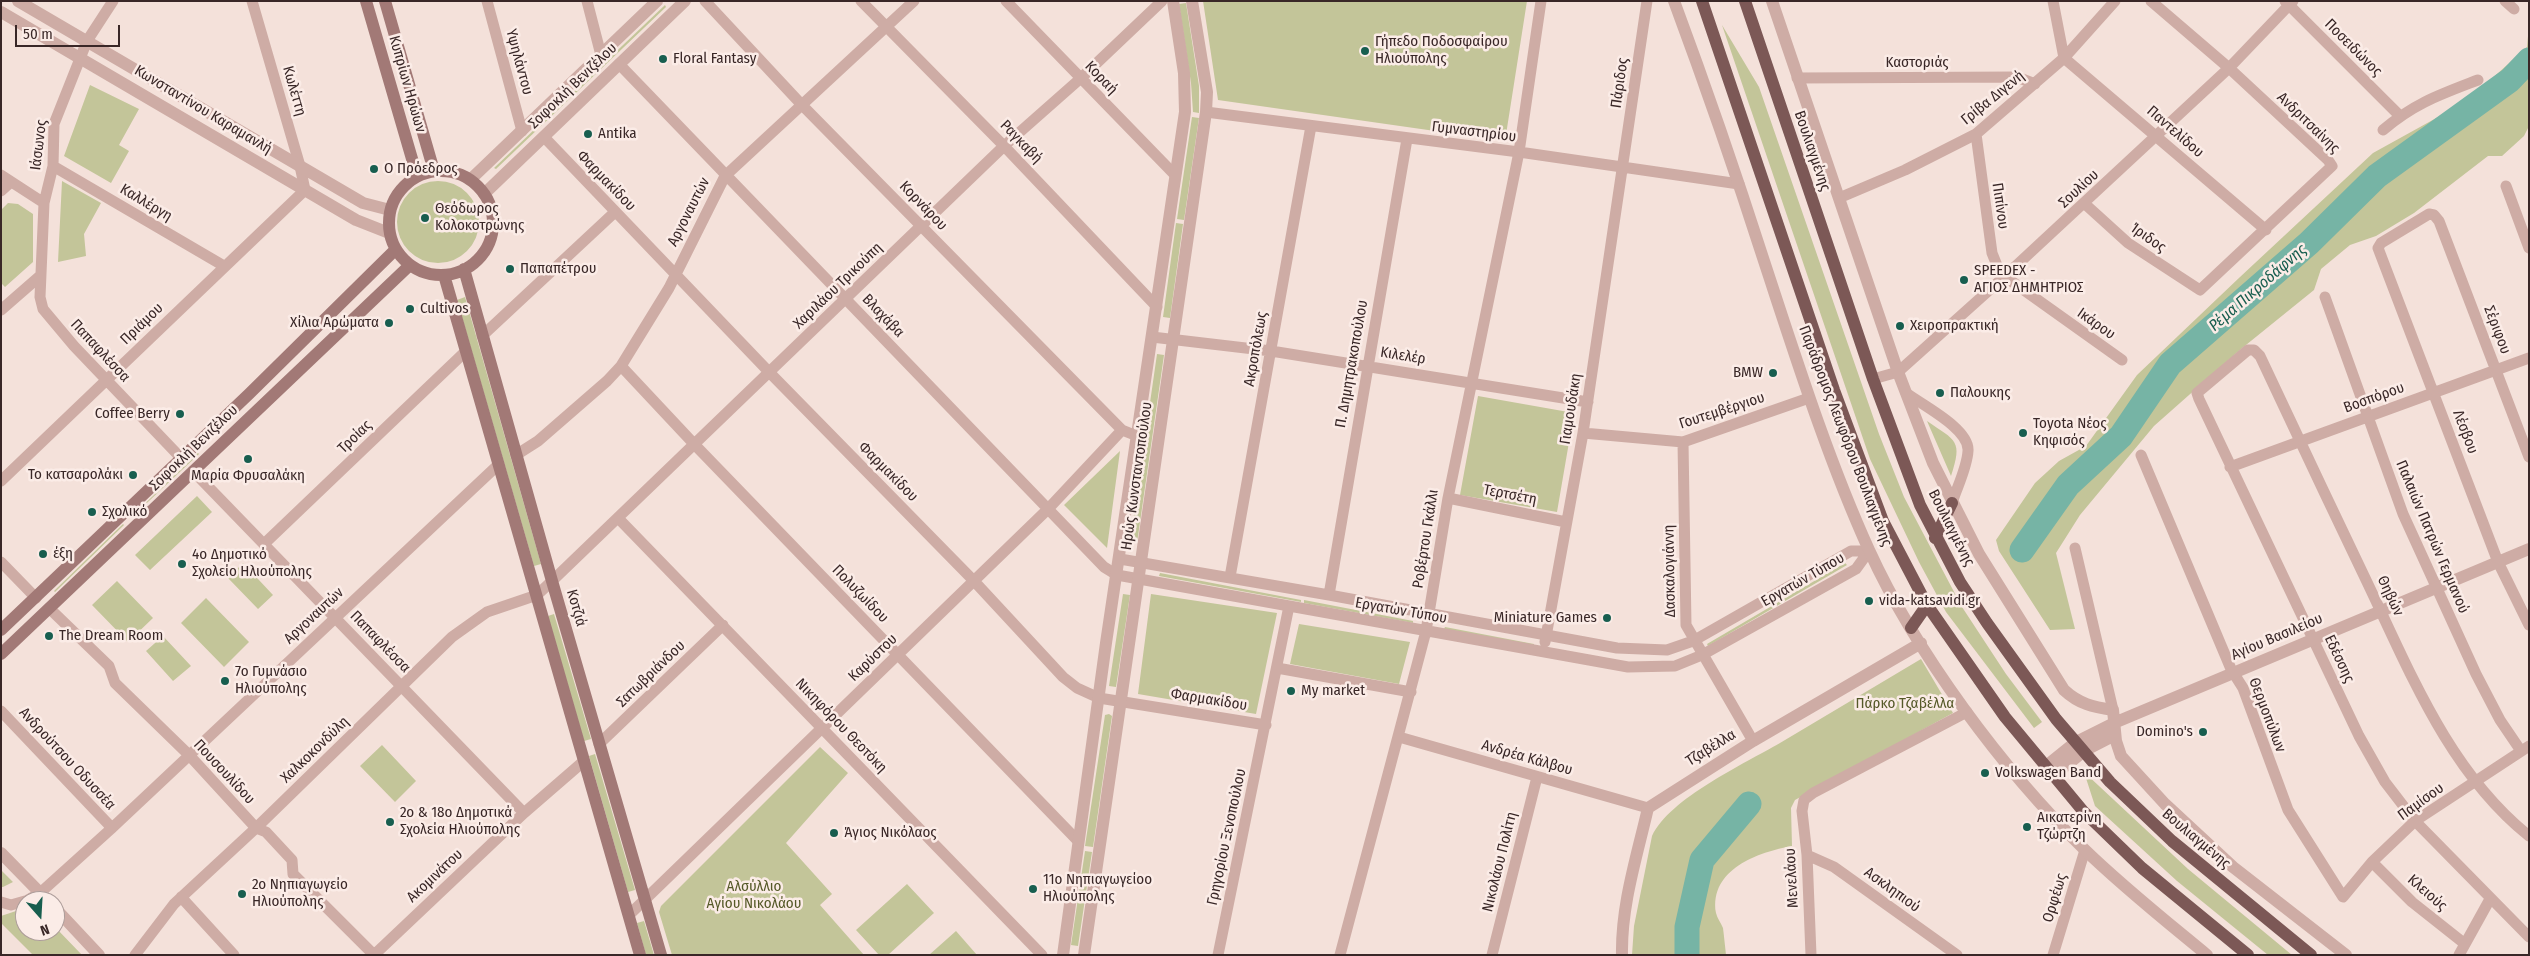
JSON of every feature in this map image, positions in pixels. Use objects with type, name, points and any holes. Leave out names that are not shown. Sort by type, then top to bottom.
[{"type":"main road","name":"Κυπρίων Ηρώων","points":[[366,1],[417,176]]},
{"type":"main road","name":"Κυπρίων Ηρώων","points":[[385,1],[434,171]]},
{"type":"main road","points":[[1702,1],[1834,390],[1883,522],[1927,605],[1971,671],[2049,772],[2099,828],[2142,868],[2248,955]]},
{"type":"main road","name":"Βουλιαγμένης","points":[[1745,1],[1873,379],[1920,505],[1935,538],[1987,623],[2080,747],[2128,800],[2172,841],[2311,955]]},
{"type":"main road","points":[[434,171],[447,171],[470,180],[484,194],[493,217],[490,242],[475,262],[464,269],[444,275],[426,273],[410,265],[396,249],[389,233],[390,210],[400,190],[417,176],[434,171]]},
{"type":"main road","name":"Σοφοκλή Βενιζέλου","points":[[1,630],[182,458],[396,249]]},
{"type":"main road","name":"Σοφοκλή Βενιζέλου","points":[[1,654],[410,265]]},
{"type":"main road","name":"Κοτζιά","points":[[464,269],[552,581],[661,955]]},
{"type":"main road","points":[[444,275],[640,955]]},
{"type":"main road","points":[[1935,538],[1952,503]]},
{"type":"main road","points":[[1911,628],[1927,605]]},
{"type":"street","name":"Κωνσταντίνου Καραμανλή","points":[[18,1],[363,203],[390,210]]},
{"type":"street","name":"Ιάσωνος","points":[[40,276],[44,203],[53,166],[54,124],[87,41],[113,1]]},
{"type":"street","name":"Κωλέττη","points":[[252,1],[300,166],[305,190]]},
{"type":"street","name":"Υψηλάντου","points":[[486,1],[522,131]]},
{"type":"street","points":[[587,1],[601,55]]},
{"type":"street","name":"Σοφοκλή Βενιζέλου","points":[[470,180],[657,1]]},
{"type":"street","name":"Σοφοκλή Βενιζέλου","points":[[484,194],[685,1]]},
{"type":"street","name":"Κορνάρου","points":[[705,1],[802,104],[1122,430]]},
{"type":"street","name":"Ραγκαβή","points":[[862,1],[1004,146],[1157,307]]},
{"type":"street","name":"Αργοναυτών","points":[[516,455],[538,441],[608,381],[621,366],[669,288],[725,176],[914,1]]},
{"type":"street","name":"Κοραή","points":[[1006,1],[1175,174]]},
{"type":"street","name":"Χαριλάου Τρικούπη","points":[[537,595],[770,374],[1004,146],[1081,78],[1162,1]]},
{"type":"street","name":"Ηρώς Κωνσταντοπούλου","points":[[1063,955],[1186,94],[1173,1]]},
{"type":"street","name":"Ηρώς Κωνσταντοπούλου","points":[[1084,955],[1206,112],[1206,92],[1192,1]]},
{"type":"street","name":"Ροβέρτου Γκάλλι","points":[[1340,955],[1426,631],[1448,498],[1518,152],[1541,1]]},
{"type":"street","name":"Πάριδος","points":[[1622,168],[1647,1]]},
{"type":"street","name":"Παράδρομος Λεωφόρου Βουλιαγμένης","points":[[1674,1],[1739,184],[1809,398],[1869,551],[1911,628],[1967,712],[2012,770],[2085,850],[2207,955]]},
{"type":"street","points":[[1772,1],[1898,372],[1952,503],[1998,586],[2061,686],[2073,698],[2084,704],[2113,710]]},
{"type":"street","points":[[2053,1],[2064,58]]},
{"type":"street","name":"Γρίβα Διγενή","points":[[1839,198],[1905,170],[1976,134],[2064,58],[2115,1]]},
{"type":"street","name":"Ανδριτσαίνης","points":[[2151,1],[2229,68],[2328,160],[2332,166],[2200,290]]},
{"type":"street","name":"Σουλίου","points":[[1873,379],[1898,372],[2085,204],[2229,68],[2289,2]]},
{"type":"street","name":"Ποσειδώνος","points":[[2289,2],[2400,116]]},
{"type":"street","name":"Κωνσταντίνου Καραμανλή","points":[[1,12],[356,220],[389,233]]},
{"type":"street","name":"Παντελίδου","points":[[2064,58],[2266,230]]},
{"type":"street","name":"Βλαχάβα","points":[[619,64],[1104,567]]},
{"type":"street","name":"Καστοριάς","points":[[1797,78],[2017,77],[2035,84]]},
{"type":"street","points":[[2383,130],[2400,116],[2428,98],[2478,80]]},
{"type":"street","name":"Γυμναστηρίου","points":[[1206,112],[1518,152],[1739,184]]},
{"type":"street","name":"Ακροπόλεως","points":[[1230,577],[1310,126]]},
{"type":"street","name":"Πιπίνου","points":[[1976,134],[1992,258],[1996,268],[2005,276]]},
{"type":"street","name":"Φαρμακίδου","points":[[544,137],[770,374],[974,581],[1063,677],[1077,688],[1099,698],[1266,725]]},
{"type":"street","name":"Π. Δημητρακοπούλου","points":[[1329,595],[1407,139]]},
{"type":"street","name":"Καλλέργη","points":[[53,166],[224,266]]},
{"type":"street","name":"Γιαμουδάκη","points":[[1543,654],[1583,434],[1622,168]]},
{"type":"street","points":[[1,191],[6,178],[44,203]]},
{"type":"street","points":[[2506,186],[2529,248]]},
{"type":"street","name":"Πριάμου","points":[[1,480],[305,190]]},
{"type":"street","name":"Ίριδος","points":[[2085,204],[2128,244],[2200,290]]},
{"type":"street","points":[[482,336],[615,212]]},
{"type":"street","name":"Λέσβου","points":[[2434,215],[2428,214],[2381,243],[2378,248],[2498,562],[2529,625]]},
{"type":"street","name":"Σέριφου","points":[[2434,215],[2439,221],[2529,457]]},
{"type":"street","points":[[1,310],[40,276]]},
{"type":"street","name":"Παπαφλέσσα","points":[[40,276],[40,297],[43,309],[106,380],[182,458]]},
{"type":"street","name":"Ικάρου","points":[[2005,276],[2122,360]]},
{"type":"street","name":"Παλαιών Πατρών Γερμανού","points":[[2324,297],[2398,502],[2496,713],[2525,749]]},
{"type":"street","name":"Κιλελέρ","points":[[1152,337],[1271,351],[1588,402]]},
{"type":"street","name":"Εδέσσης","points":[[2254,350],[2248,350],[2197,393],[2230,466],[2371,758],[2415,821],[2529,937]]},
{"type":"street","name":"Θηβών","points":[[2254,350],[2260,356],[2381,612],[2441,731],[2475,782],[2509,820],[2529,836]]},
{"type":"street","name":"Τροίας","points":[[264,544],[466,351]]},
{"type":"street","name":"Βοσπόρου","points":[[2230,466],[2529,358]]},
{"type":"street","name":"Πολυζωίδου","points":[[621,366],[1078,841]]},
{"type":"street","points":[[1906,393],[1957,428],[1967,440],[1968,453],[1952,503]]},
{"type":"street","name":"Γουτεμβέργιου","points":[[1583,434],[1683,442],[1809,398]]},
{"type":"street","points":[[1122,430],[1137,436]]},
{"type":"street","name":"Καρύστου","points":[[629,916],[1048,509],[1122,430]]},
{"type":"street","name":"Δασκαλογιάννη","points":[[1683,442],[1686,625],[1753,741]]},
{"type":"street","name":"Θερμοπύλων","points":[[2141,455],[2234,673],[2243,688],[2288,810],[2343,896]]},
{"type":"street","name":"Αργοναυτών","points":[[50,891],[112,828],[499,464]]},
{"type":"street","name":"Παπαφλέσσα","points":[[194,471],[524,813]]},
{"type":"street","name":"Τερτσέτη","points":[[1448,498],[1566,522]]},
{"type":"street","name":"Νικηφόρου Θεοτόκη","points":[[618,518],[1042,955]]},
{"type":"street","points":[[2075,548],[2113,710],[2114,729],[2121,756],[2165,804],[2234,867],[2346,955]]},
{"type":"street","name":"Αγίου Βασιλείου","points":[[2049,772],[2080,747],[2234,673],[2529,549]]},
{"type":"street","name":"Εργατών Τύπου","points":[[1120,559],[1329,595],[1546,637],[1617,648],[1654,650],[1679,647],[1852,551],[1869,551]]},
{"type":"street","name":"Εργατών Τύπου","points":[[1104,567],[1118,575],[1543,654],[1647,668],[1675,666],[1702,655],[1856,569],[1869,551]]},
{"type":"street","points":[[1,562],[36,598]]},
{"type":"street","name":"Χαλκοκονδύλη","points":[[135,955],[163,916],[452,637],[487,612],[537,595]]},
{"type":"street","name":"Γρηγορίου Ξενοπούλου","points":[[1218,955],[1289,606]]},
{"type":"street","name":"Πουσουλίδου","points":[[49,608],[109,666],[115,683],[189,755],[256,828],[266,832],[292,860],[293,874],[374,955]]},
{"type":"street","name":"Σατωβριάνδου","points":[[599,744],[723,625]]},
{"type":"street","name":"Τζαβέλλα","points":[[1648,808],[1753,741],[1921,643]]},
{"type":"street","points":[[1277,668],[1411,692]]},
{"type":"street","name":"Ανδρούτσου Οδυσσέα","points":[[1,711],[112,828]]},
{"type":"street","name":"Μενελάου","points":[[1811,955],[1807,855],[1802,811],[1804,800],[1813,793],[1967,712]]},
{"type":"street","name":"Ανδρέα Κάλβου","points":[[1399,737],[1648,808]]},
{"type":"street","name":"Παμίσου","points":[[2343,896],[2372,862],[2415,821],[2525,749]]},
{"type":"street","name":"Ακομινάτου","points":[[374,955],[524,813],[584,761]]},
{"type":"street","name":"Νικολάου Πολίτη","points":[[1492,955],[1537,777]]},
{"type":"street","points":[[1622,955],[1621,938],[1630,885],[1648,808]]},
{"type":"street","name":"Ορφέως","points":[[2053,955],[2085,850]]},
{"type":"street","points":[[1,853],[38,891]]},
{"type":"street","name":"Ασκληπιού","points":[[1807,855],[1834,867],[1957,955]]},
{"type":"street","name":"Κλειούς","points":[[2372,862],[2412,902],[2465,944]]},
{"type":"street","points":[[181,898],[234,955]]},
{"type":"street","points":[[2459,955],[2490,899]]},
{"type":"street","points":[[1,902],[11,905],[15,904]]},
{"type":"street","points":[[65,919],[99,955]]},
{"type":"green space","name":"Γήπεδο Ποδοσφαίρου Ηλιούπολης","points":[[1203,1],[1527,1],[1505,141],[1218,100]]},
{"type":"green space","points":[[1186,3],[1199,86],[1199,113],[1193,112],[1191,83],[1179,4]]},
{"type":"green space","points":[[665,5],[666,7],[496,169],[494,168]]},
{"type":"green space","points":[[1722,25],[1759,87],[1879,434],[1904,497],[1962,607],[2006,674],[2042,722],[2034,728],[1946,612],[1919,562],[1870,459]]},
{"type":"green space","points":[[2529,25],[2529,126],[2524,136],[2502,156],[2488,156],[2414,213],[2376,236],[2350,245],[2321,269],[2314,290],[2241,349],[2154,426],[2080,515],[2056,553],[2075,629],[2050,630],[1999,551],[1996,540],[2035,483],[2059,461],[2086,446],[2137,375],[2373,153],[2467,101],[2527,47]]},
{"type":"green space","points":[[90,85],[139,109],[119,145],[129,151],[111,183],[64,156]]},
{"type":"green space","points":[[1192,117],[1199,118],[1184,220],[1177,219]]},
{"type":"green space","points":[[62,181],[101,203],[84,234],[86,256],[58,262]]},
{"type":"green space","points":[[438,181],[454,184],[467,193],[476,206],[479,222],[476,238],[467,251],[454,260],[438,263],[422,260],[409,251],[400,238],[397,222],[400,206],[409,193],[422,184]]},
{"type":"green space","points":[[8,203],[18,204],[33,214],[33,262],[5,287],[1,283],[1,210]]},
{"type":"green space","points":[[1176,223],[1183,224],[1170,318],[1163,317]]},
{"type":"green space","points":[[465,297],[541,564],[534,566],[457,300]]},
{"type":"green space","points":[[1157,354],[1164,355],[1137,543],[1130,542]]},
{"type":"green space","points":[[1478,396],[1574,413],[1557,512],[1460,495]]},
{"type":"green space","points":[[1927,421],[1945,433],[1954,442],[1956,455],[1951,476]]},
{"type":"green space","points":[[1120,451],[1107,548],[1064,505]]},
{"type":"green space","points":[[199,454],[133,516],[133,515]]},
{"type":"green space","points":[[197,496],[212,512],[150,570],[135,555]]},
{"type":"green space","points":[[123,524],[124,525],[54,591]]},
{"type":"green space","points":[[243,563],[273,595],[258,609],[228,578]]},
{"type":"green space","points":[[1845,563],[1847,565],[1708,646],[1707,644]]},
{"type":"green space","points":[[1160,573],[1301,600],[1301,602],[1159,576]]},
{"type":"green space","points":[[117,581],[153,618],[128,642],[92,605]]},
{"type":"green space","points":[[1123,594],[1130,595],[1116,687],[1109,686]]},
{"type":"green space","points":[[1151,594],[1277,613],[1256,714],[1138,694]]},
{"type":"green space","points":[[206,598],[249,642],[224,667],[181,623]]},
{"type":"green space","points":[[1304,600],[1413,621],[1413,623],[1304,603]]},
{"type":"green space","points":[[554,614],[591,739],[584,741],[548,616]]},
{"type":"green space","points":[[1299,624],[1410,642],[1399,684],[1290,664]]},
{"type":"green space","points":[[1445,627],[1534,644],[1534,646],[1444,629]]},
{"type":"green space","points":[[163,636],[191,666],[173,681],[146,651]]},
{"type":"green space","name":"Πάρκο Τζαβέλλα","points":[[1921,659],[1953,713],[1795,800],[1791,808],[1792,846],[1765,853],[1739,865],[1728,874],[1720,885],[1716,898],[1716,913],[1723,928],[1726,955],[1632,955],[1634,926],[1652,836],[1661,822],[1691,795],[1709,783]]},
{"type":"green space","points":[[1109,714],[1112,716],[1093,847],[1085,846],[1105,715]]},
{"type":"green space","points":[[382,745],[416,781],[395,802],[360,766]]},
{"type":"green space","name":"Αλσύλλιο Αγίου Νικολάου","points":[[820,747],[848,773],[786,843],[832,894],[820,905],[864,955],[672,955],[659,912],[661,906]]},
{"type":"green space","points":[[595,754],[635,890],[628,892],[589,756]]},
{"type":"green space","points":[[2084,772],[2188,869],[2292,955],[2268,955],[2177,881],[2095,806]]},
{"type":"green space","points":[[1085,851],[1092,852],[1078,946],[1071,945]]},
{"type":"green space","points":[[1,870],[13,882],[3,887],[1,887]]},
{"type":"green space","points":[[907,884],[934,913],[888,955],[879,955],[856,930]]},
{"type":"green space","points":[[15,911],[15,937],[1,923],[1,916]]},
{"type":"green space","points":[[644,921],[654,955],[646,955],[637,923]]},
{"type":"green space","points":[[956,931],[977,955],[929,955]]},
{"type":"green space","points":[[65,937],[82,955],[33,955],[19,941],[65,941]]},
{"type":"waterway","name":"Ρέμα Πικροδάφνης","points":[[2022,550],[2068,485],[2121,436],[2170,364],[2309,243],[2377,176],[2510,80],[2529,60]]},
{"type":"waterway","name":"Ρέμα Πικροδάφνης","points":[[1687,955],[1687,927],[1702,860],[1749,804]]},
{"type":"place","name":"Γήπεδο Ποδοσφαίρου Ηλιούπολης","points":[[1365,51]]},
{"type":"place","name":"Floral Fantasy","points":[[663,59]]},
{"type":"place","name":"Antika","points":[[588,134]]},
{"type":"place","name":"Ο Πρόεδρος","points":[[374,169]]},
{"type":"place","name":"Θεόδωρος Κολοκοτρώνης","points":[[425,218]]},
{"type":"place","name":"Παπαπέτρου","points":[[510,269]]},
{"type":"place","name":"SPEEDEX - ΑΓΙΟΣ ΔΗΜΗΤΡΙΟΣ","points":[[1964,280]]},
{"type":"place","name":"Cultivos","points":[[410,309]]},
{"type":"place","name":"Χίλια Αρώματα","points":[[389,323]]},
{"type":"place","name":"Χειροπρακτική","points":[[1900,326]]},
{"type":"place","name":"BMW","points":[[1773,373]]},
{"type":"place","name":"Παλουκης","points":[[1940,393]]},
{"type":"place","name":"Coffee Berry","points":[[180,414]]},
{"type":"place","name":"Toyota Νέος Κηφισός","points":[[2023,433]]},
{"type":"place","name":"Μαρία Φρυσαλάκη","points":[[248,459]]},
{"type":"place","name":"Το κατσαρολάκι","points":[[133,475]]},
{"type":"place","name":"Σχολικό","points":[[92,512]]},
{"type":"place","name":"έξη","points":[[43,554]]},
{"type":"place","name":"4ο Δημοτικό Σχολείο Ηλιούπολης","points":[[182,564]]},
{"type":"place","name":"vida-katsavidi.gr","points":[[1869,601]]},
{"type":"place","name":"Miniature Games","points":[[1607,618]]},
{"type":"place","name":"The Dream Room","points":[[49,636]]},
{"type":"place","name":"7ο Γυμνάσιο Ηλιούπολης","points":[[225,681]]},
{"type":"place","name":"My market","points":[[1291,691]]},
{"type":"place","name":"Domino's","points":[[2203,732]]},
{"type":"place","name":"Volkswagen Band","points":[[1985,773]]},
{"type":"place","name":"2ο & 18ο Δημοτικά Σχολεία Ηλιούπολης","points":[[390,822]]},
{"type":"place","name":"Αικατερίνη Τζώρτζη","points":[[2027,827]]},
{"type":"place","name":"Άγιος Νικόλαος","points":[[834,833]]},
{"type":"place","name":"11ο Νηπιαγωγείοο Ηλιούπολης","points":[[1033,889]]},
{"type":"place","name":"2ο Νηπιαγωγείο Ηλιούπολης","points":[[242,894]]}]
